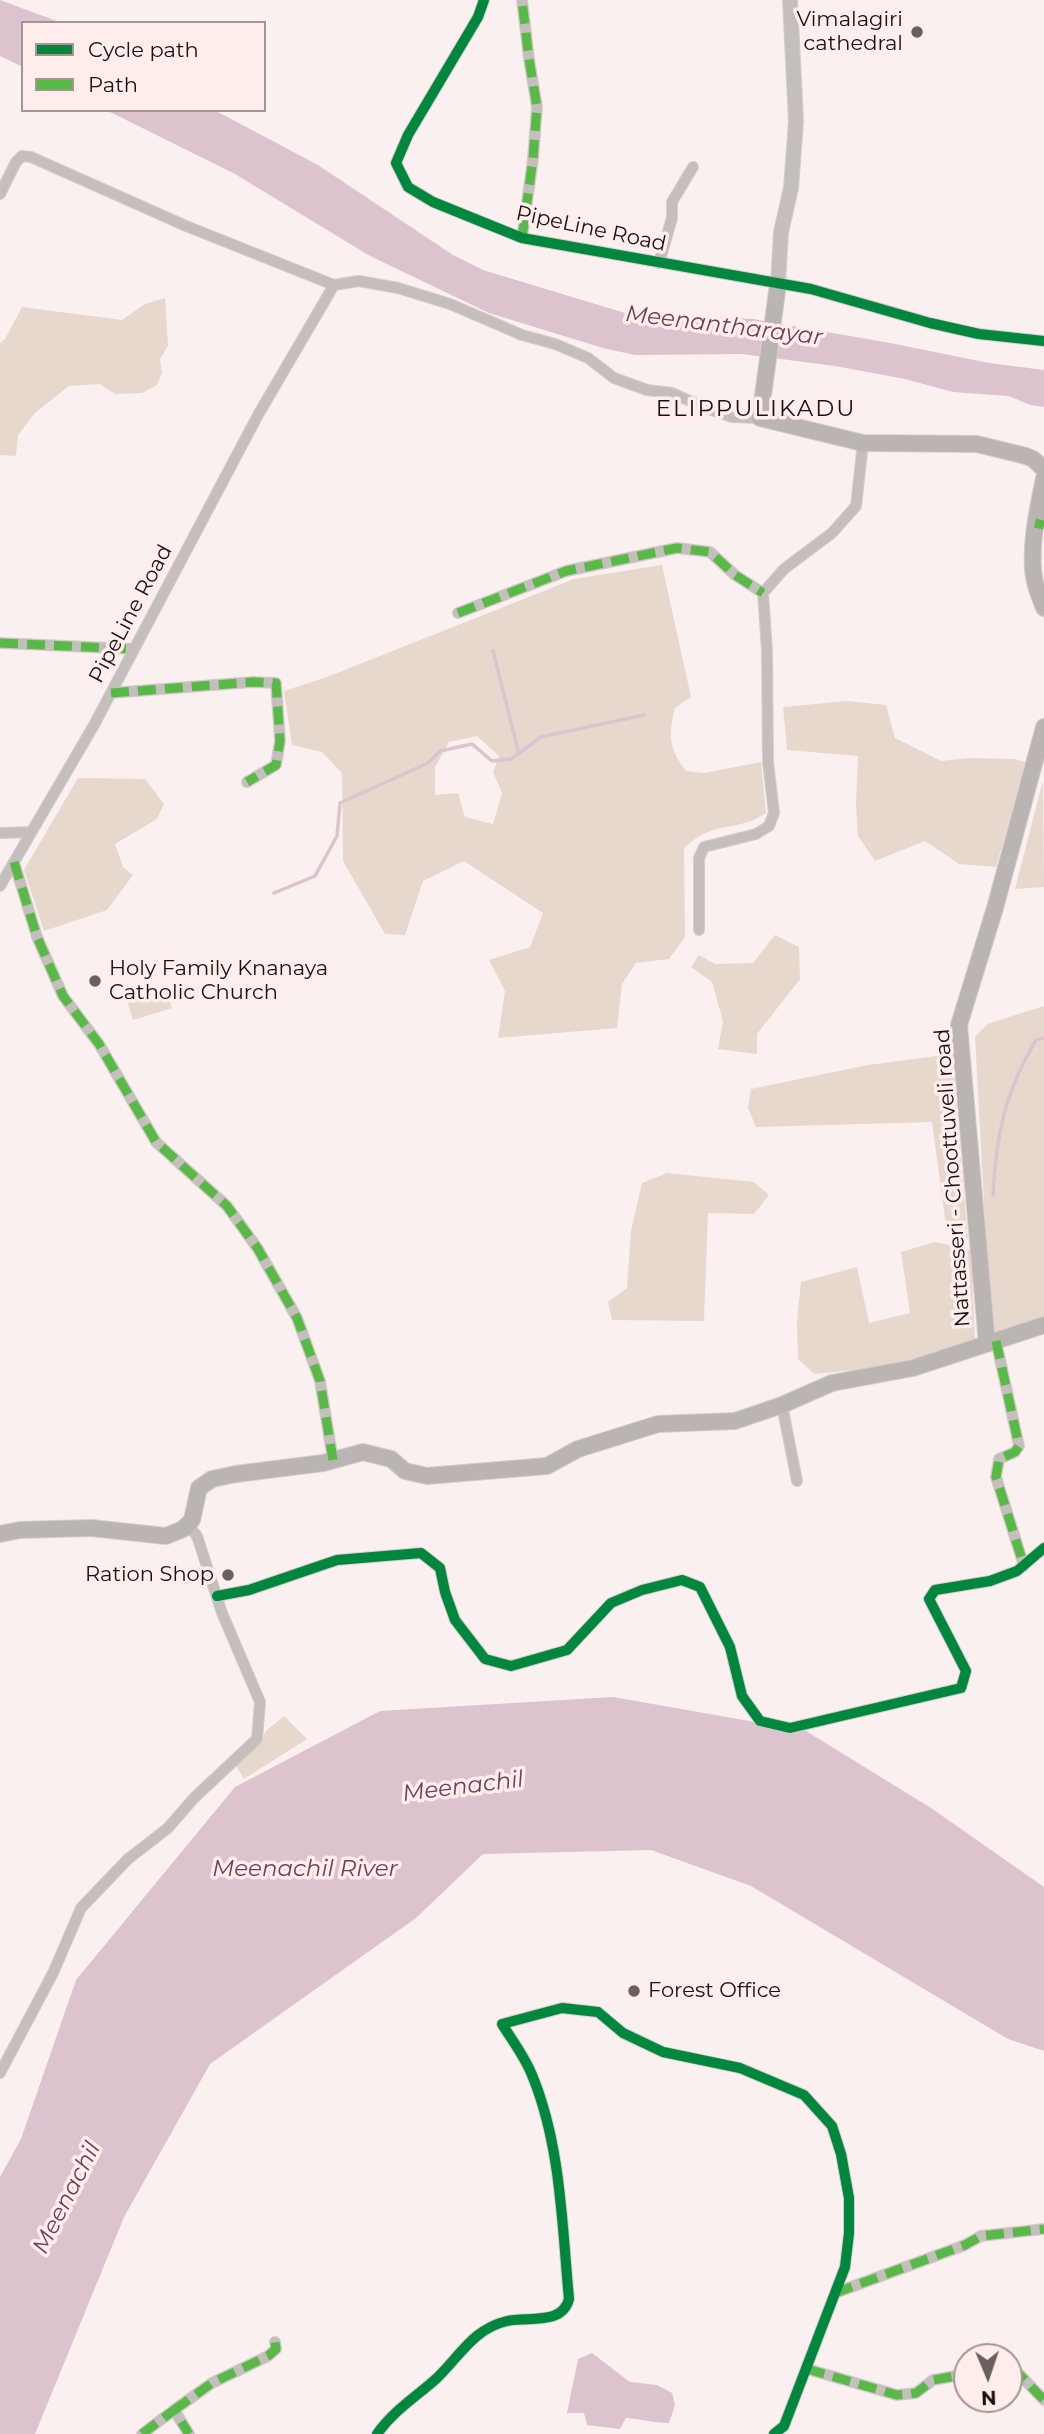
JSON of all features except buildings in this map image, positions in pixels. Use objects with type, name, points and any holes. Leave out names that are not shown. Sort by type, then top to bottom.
[{"type":"main road","points":[[778,284],[760,418],[863,443],[978,444],[1026,456],[1044,468]]},
{"type":"main road","points":[[1044,478],[1034,581],[1044,608]]},
{"type":"main road","name":"Nattasseri - Choottuveli road","points":[[991,1343],[959,1025],[1038,771],[1044,727]]},
{"type":"main road","points":[[0,1534],[20,1530],[91,1528],[166,1536],[188,1525],[192,1520],[199,1488],[212,1479],[333,1460],[363,1452],[391,1459],[405,1471],[427,1476],[547,1466],[578,1449],[658,1424],[735,1421],[782,1405],[832,1383],[913,1368],[1044,1325]]},
{"type":"street","name":"PipeLine Road","points":[[484,0],[478,17],[408,135],[396,163],[408,187],[433,202],[522,238],[811,289],[979,334],[1044,341]]},
{"type":"street","points":[[522,0],[537,107],[522,238]]},
{"type":"street","points":[[778,284],[781,232],[791,188],[796,121],[790,0]]},
{"type":"street","points":[[0,194],[16,162],[22,156],[31,157],[186,226],[334,285],[359,281],[398,288],[450,304],[522,335],[555,344],[588,358],[614,378],[648,390],[673,393],[732,417],[760,418]]},
{"type":"street","points":[[659,263],[672,218],[672,202],[693,167]]},
{"type":"street","name":"PipeLine Road","points":[[0,886],[111,693],[258,415],[334,285]]},
{"type":"street","points":[[699,930],[699,858],[704,847],[756,834],[769,826],[774,813],[768,762],[767,652],[763,593],[784,569],[832,533],[856,506],[863,443]]},
{"type":"street","points":[[457,613],[566,571],[677,548],[710,552],[735,575],[763,593]]},
{"type":"street","points":[[0,643],[133,649]]},
{"type":"street","points":[[111,693],[253,682],[276,683],[280,741],[276,765],[247,782]]},
{"type":"street","points":[[0,832],[31,832]]},
{"type":"street","points":[[14,862],[37,937],[63,996],[99,1044],[156,1142],[227,1206],[258,1249],[297,1318],[320,1381],[333,1460]]},
{"type":"street","points":[[991,1343],[1019,1446],[1015,1452],[999,1459],[996,1476],[1024,1566]]},
{"type":"street","points":[[782,1405],[797,1481]]},
{"type":"street","points":[[0,2073],[53,1973],[81,1908],[128,1859],[168,1828],[194,1798],[257,1739],[260,1702],[222,1613],[197,1536],[188,1525]]},
{"type":"street","points":[[217,1596],[249,1590],[337,1559],[421,1553],[440,1569],[445,1592],[456,1620],[485,1659],[511,1666],[567,1650],[611,1603],[642,1590],[682,1580],[700,1587],[730,1647],[743,1696],[760,1721],[790,1728],[961,1688],[965,1671],[929,1599],[935,1590],[990,1581],[1017,1571],[1044,1548]]},
{"type":"street","points":[[377,2434],[393,2415],[438,2377],[468,2342],[487,2328],[509,2320],[547,2318],[560,2314],[567,2307],[569,2299],[562,2217],[551,2137],[531,2072],[502,2024],[562,2008],[598,2012],[623,2033],[663,2052],[740,2068],[804,2095],[832,2126],[841,2154],[849,2198],[845,2267],[784,2426],[774,2434]]},
{"type":"street","points":[[835,2293],[965,2245],[981,2236],[1044,2229]]},
{"type":"street","points":[[142,2434],[212,2383],[268,2356],[276,2349],[275,2342]]},
{"type":"street","points":[[807,2369],[897,2395],[916,2393],[933,2380],[953,2374]]},
{"type":"street","points":[[1023,2378],[1044,2400]]},
{"type":"street","points":[[174,2410],[188,2434]]},
{"type":"shaded area","points":[[165,298],[168,346],[160,359],[162,373],[157,385],[142,393],[115,394],[100,384],[69,386],[35,413],[18,435],[16,456],[0,455],[0,343],[5,339],[22,307],[122,320],[145,304]]},
{"type":"shaded area","points":[[662,565],[691,697],[675,708],[671,726],[673,749],[686,771],[704,773],[761,762],[766,813],[745,823],[704,834],[684,849],[685,937],[669,959],[636,963],[622,984],[617,1028],[498,1038],[505,991],[489,960],[530,947],[543,913],[464,861],[423,881],[405,935],[385,934],[343,861],[342,773],[322,752],[292,745],[284,691],[327,677],[574,579]],"holes":[[[477,736],[499,756],[493,772],[502,793],[493,824],[465,817],[458,793],[435,795],[435,767],[449,742]]]},
{"type":"shaded area","points":[[847,701],[886,705],[895,738],[941,761],[970,758],[1014,759],[1026,762],[996,867],[959,864],[925,841],[875,861],[858,836],[858,756],[787,750],[783,707]]},
{"type":"shaded area","points":[[78,778],[145,779],[164,804],[157,819],[115,844],[123,867],[133,875],[107,910],[44,931],[24,870]]},
{"type":"shaded area","points":[[1043,780],[1044,887],[1015,889]]},
{"type":"shaded area","points":[[775,935],[799,947],[800,979],[757,1034],[757,1054],[718,1049],[723,1021],[712,982],[691,967],[699,955],[715,964],[753,963]]},
{"type":"shaded area","points":[[165,985],[172,1008],[133,1020],[126,998]]},
{"type":"shaded area","points":[[1044,1006],[1044,1320],[999,1336],[991,1332],[975,1037],[987,1024]]},
{"type":"shaded area","points":[[952,1054],[968,1239],[954,1236],[945,1219],[932,1122],[756,1127],[748,1108],[751,1089],[868,1065]]},
{"type":"shaded area","points":[[667,1173],[754,1182],[769,1195],[754,1214],[708,1213],[704,1321],[612,1320],[608,1302],[627,1288],[631,1231],[642,1183]]},
{"type":"shaded area","points":[[935,1242],[971,1250],[975,1340],[926,1358],[882,1367],[814,1374],[798,1359],[797,1321],[801,1282],[857,1267],[869,1323],[910,1313],[901,1252]]},
{"type":"shaded area","points":[[284,1716],[307,1739],[244,1779],[235,1764],[259,1744],[266,1731]]},
{"type":"water","points":[[0,0],[57,21],[21,21],[21,66],[0,56]]},
{"type":"water","name":"Meenantharayar","points":[[110,112],[218,112],[318,165],[453,255],[483,270],[625,313],[753,319],[989,363],[1044,370],[1044,407],[1030,405],[1009,396],[953,392],[905,379],[835,366],[742,354],[635,355],[603,348],[489,313],[370,256],[235,174]]},
{"type":"water","name":"Meenachil River","points":[[613,1697],[806,1731],[931,1808],[1044,1887],[1044,2051],[1008,2039],[751,1886],[651,1850],[483,1854],[416,1918],[210,2064],[124,2217],[35,2434],[0,2434],[0,2177],[21,2139],[76,1980],[235,1787],[380,1711]]},
{"type":"water","points":[[592,2353],[630,2382],[657,2385],[672,2393],[675,2405],[669,2423],[626,2418],[620,2429],[587,2425],[584,2413],[567,2413],[578,2359]]},
{"type":"waterway","points":[[493,651],[519,754]]},
{"type":"waterway","points":[[274,893],[315,876],[337,836],[340,803],[428,763],[440,751],[472,744],[492,761],[511,759],[541,737],[644,715]]},
{"type":"waterway","points":[[993,1195],[1004,1114],[1025,1059],[1036,1040],[1044,1038]]},
{"type":"marked path","points":[[522,0],[537,107],[522,238]]},
{"type":"marked path","points":[[1035,523],[1044,525]]},
{"type":"marked path","points":[[458,613],[566,571],[677,548],[710,552],[735,575],[763,593]]},
{"type":"marked path","points":[[0,643],[133,649]]},
{"type":"marked path","points":[[111,693],[253,682],[276,683],[280,741],[276,765],[247,782]]},
{"type":"marked path","points":[[14,862],[37,937],[63,996],[99,1044],[156,1142],[227,1206],[258,1249],[297,1318],[320,1381],[333,1460]]},
{"type":"marked path","points":[[996,1341],[1019,1446],[1015,1452],[999,1459],[996,1477],[1024,1566]]},
{"type":"marked path","points":[[835,2293],[965,2245],[981,2236],[1044,2229]]},
{"type":"marked path","points":[[174,2410],[212,2383],[268,2356],[276,2349],[275,2342]]},
{"type":"marked path","points":[[807,2369],[897,2395],[916,2393],[933,2380],[953,2376]]},
{"type":"marked path","points":[[1023,2378],[1044,2400]]},
{"type":"marked path","points":[[142,2434],[174,2410],[189,2434]]},
{"type":"cycle path","points":[[484,0],[478,17],[408,135],[396,163],[408,187],[433,202],[522,238],[811,289],[979,334],[1044,341]]},
{"type":"cycle path","points":[[217,1596],[249,1590],[337,1560],[421,1553],[440,1568],[455,1620],[485,1659],[511,1666],[567,1650],[611,1603],[642,1590],[682,1580],[700,1587],[730,1647],[742,1696],[760,1721],[790,1728],[961,1688],[966,1671],[929,1599],[935,1590],[990,1581],[1017,1571],[1044,1548]]},
{"type":"cycle path","points":[[377,2434],[397,2411],[437,2378],[468,2344],[485,2330],[507,2321],[552,2317],[565,2307],[569,2299],[559,2186],[549,2129],[529,2068],[502,2024],[562,2008],[598,2012],[623,2033],[663,2052],[740,2068],[804,2095],[832,2126],[841,2154],[849,2198],[845,2267],[784,2426],[774,2434]]},
{"type":"place","name":"Vimalagiri cathedral","points":[[917,32]]},
{"type":"place","name":"Holy Family Knanaya Catholic Church","points":[[95,981]]},
{"type":"place","name":"Ration Shop","points":[[228,1575]]},
{"type":"place","name":"Forest Office","points":[[634,1991]]},
{"type":"district","name":"ELIPPULIKADU","points":[[756,409]]},
{"type":"water label","name":"Meenachil","points":[[463,1787]]},
{"type":"water label","name":"Meenachil","points":[[67,2198]]}]
